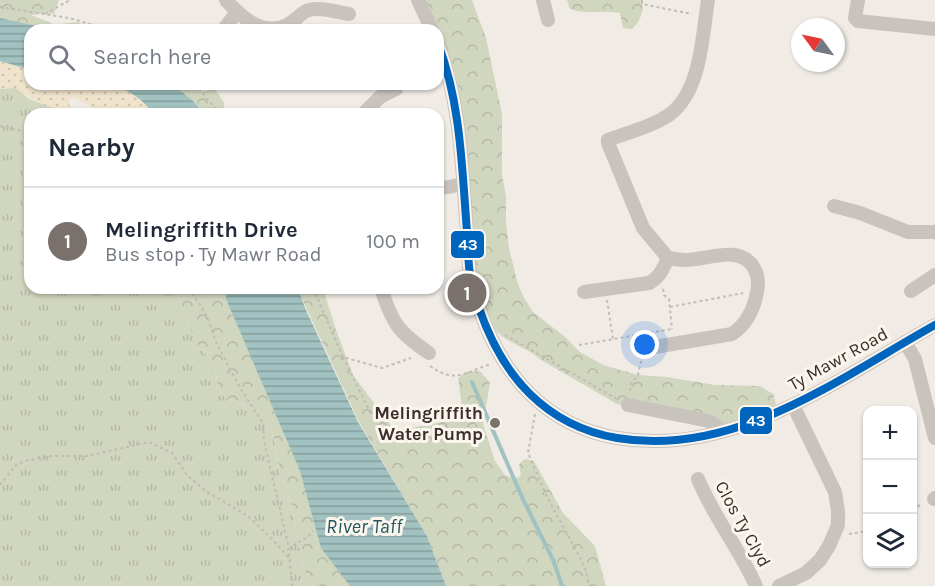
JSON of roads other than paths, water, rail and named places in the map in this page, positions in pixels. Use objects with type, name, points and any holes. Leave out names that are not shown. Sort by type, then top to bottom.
[{"type":"street","points":[[226,0],[237,12],[255,24]]},
{"type":"street","points":[[418,0],[429,24]]},
{"type":"street","points":[[543,0],[548,20]]},
{"type":"street","points":[[643,349],[732,334],[740,328],[753,310],[758,290],[756,270],[748,260],[736,255],[687,260],[668,258],[643,228],[608,140],[663,119],[683,102],[694,79],[708,0]]},
{"type":"street","points":[[858,0],[855,18],[858,21],[935,29]]},
{"type":"street","points":[[289,24],[301,6],[314,10],[349,14]]},
{"type":"street","points":[[228,24],[237,12]]},
{"type":"street","name":"Ty Mawr Road","points":[[444,59],[455,108],[471,283],[481,314],[489,336],[500,355],[525,388],[539,403],[560,418],[583,429],[625,439],[681,440],[723,431],[793,405],[935,325]]},
{"type":"street","points":[[371,108],[380,97],[394,90]]},
{"type":"street","points":[[444,188],[463,184]]},
{"type":"street","points":[[834,206],[860,213],[908,232],[935,232]]},
{"type":"street","points":[[584,292],[649,283],[661,273],[668,258]]},
{"type":"street","points":[[911,291],[935,275]]},
{"type":"street","points":[[384,294],[397,326],[426,357]]},
{"type":"street","points":[[905,342],[915,358],[935,438]]},
{"type":"street","points":[[628,405],[709,421],[723,431]]},
{"type":"street","name":"Clos Ty Clyd","points":[[779,586],[806,573],[820,561],[830,546],[838,525],[835,492],[793,405]]},
{"type":"street","name":"Clos Ty Clyd","points":[[698,479],[709,505],[747,566],[756,586]]},
{"type":"water","points":[[0,18],[28,24],[24,24],[24,68],[0,61]]},
{"type":"water","points":[[124,90],[179,90],[199,108],[149,108]]},
{"type":"water","name":"River Taff","points":[[226,294],[300,294],[358,422],[427,536],[446,586],[350,586],[321,548],[300,471],[226,299]]},
{"type":"waterway","points":[[472,382],[521,495],[554,562],[562,586]]},
{"type":"place","name":"Melingriffith Drive","points":[[467,293]]},
{"type":"place","name":"Melingriffith Water Pump","points":[[495,423]]}]
